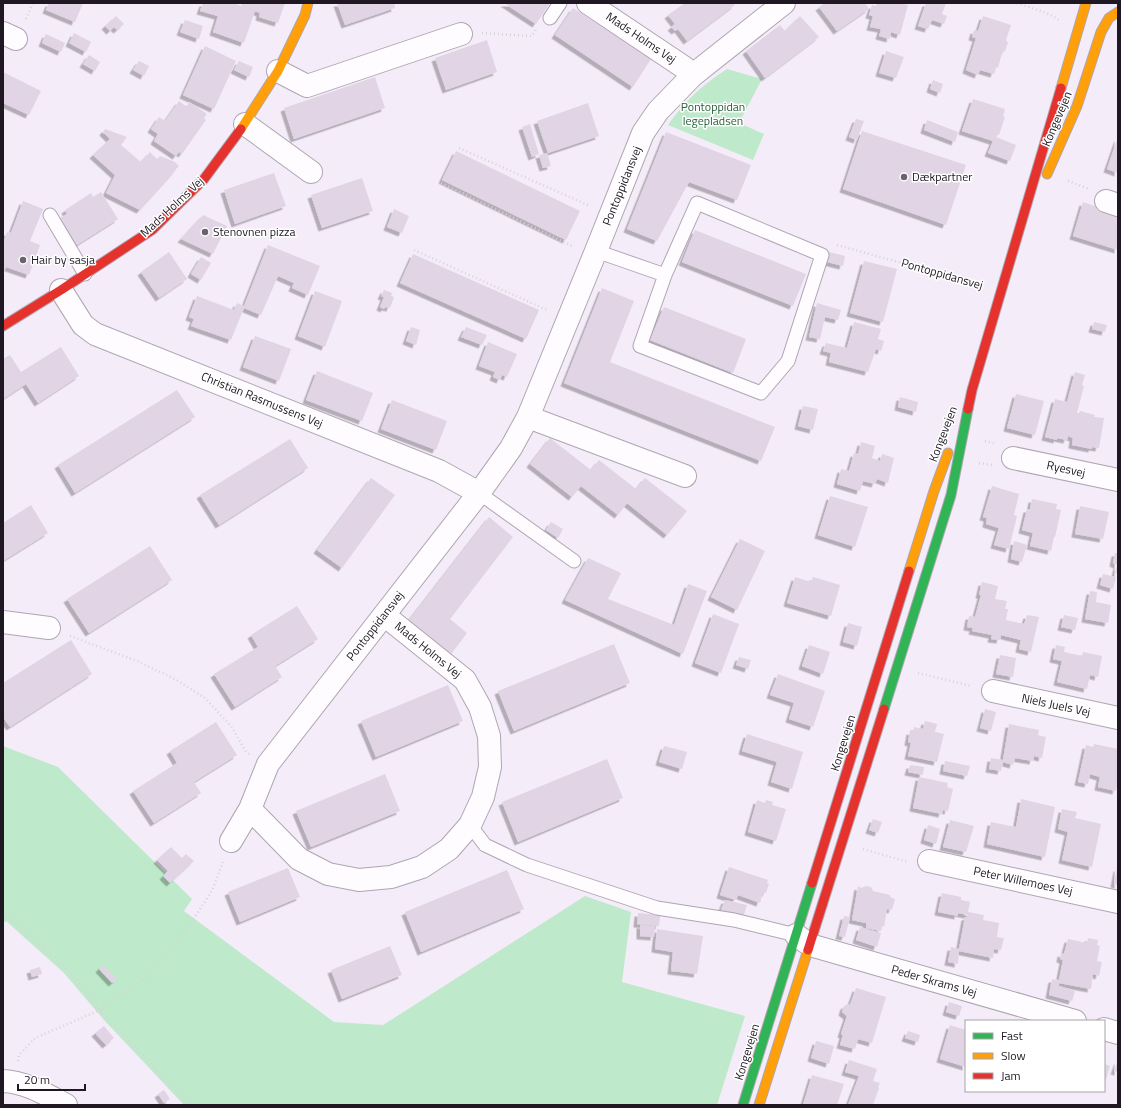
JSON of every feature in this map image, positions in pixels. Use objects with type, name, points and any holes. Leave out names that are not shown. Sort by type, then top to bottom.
[{"type":"main road","name":"Mads Holms Vej","points":[[3,325],[61,290],[152,230],[204,179],[245,124],[278,71],[305,15],[308,3]]},
{"type":"main road","name":"Kongevejen","points":[[743,1105],[803,940],[842,844],[950,495],[972,390],[1000,290],[1086,3]]},
{"type":"main road","name":"Kongevejen","points":[[1016,240],[1077,106],[1107,10]]},
{"type":"main road","points":[[1101,32],[1109,18],[1118,12]]},
{"type":"main road","name":"Kongevejen","points":[[760,1105],[803,940],[934,491],[972,390]]},
{"type":"street","name":"Mads Holms Vej","points":[[588,3],[685,68],[693,75]]},
{"type":"street","name":"Pontoppidansvej","points":[[231,841],[250,809],[268,764],[479,493],[511,448],[528,417],[643,133],[658,110],[693,75],[784,3]]},
{"type":"street","points":[[278,71],[307,86],[461,34]]},
{"type":"street","points":[[245,124],[311,172]]},
{"type":"street","name":"Christian Rasmussens Vej","points":[[61,290],[82,325],[95,334],[439,471],[479,493]]},
{"type":"street","points":[[528,417],[685,476]]},
{"type":"street","name":"Ryesvej","points":[[1013,458],[1118,480]]},
{"type":"street","name":"Mads Holms Vej","points":[[250,809],[299,859],[328,874],[359,880],[391,877],[422,867],[449,849],[470,825],[483,797],[490,767],[489,736],[480,707],[465,680],[384,615]]},
{"type":"street","points":[[3,622],[49,628]]},
{"type":"street","name":"Niels Juels Vej","points":[[993,691],[1118,718]]},
{"type":"street","name":"Peter Willemoes Vej","points":[[929,861],[1118,902]]},
{"type":"street","name":"Peder Skrams Vej","points":[[803,940],[1072,1020]]},
{"type":"street","points":[[1105,1029],[1118,1033]]},
{"type":"street","points":[[9,1081],[39,1091],[66,1105]]},
{"type":"lane","points":[[550,18],[560,3]]},
{"type":"lane","points":[[697,203],[822,255],[788,361],[761,394],[640,346],[665,275],[697,203]]},
{"type":"lane","points":[[50,215],[85,274]]},
{"type":"lane","points":[[595,254],[665,275]]},
{"type":"lane","points":[[479,493],[574,561]]},
{"type":"lane","points":[[470,825],[485,845],[527,865],[657,908],[734,920],[803,940]]},
{"type":"path","points":[[1017,3],[1049,14],[1062,21],[1080,26]]},
{"type":"path","points":[[461,34],[485,33],[532,36],[541,24],[550,18]]},
{"type":"path","points":[[459,148],[610,215]]},
{"type":"path","points":[[1046,174],[1102,193],[1112,203]]},
{"type":"path","points":[[441,183],[595,254]]},
{"type":"path","name":"Pontoppidansvej","points":[[822,255],[828,242],[1000,290]]},
{"type":"path","points":[[414,250],[568,320]]},
{"type":"path","points":[[958,456],[1011,469],[1016,448],[963,435]]},
{"type":"path","points":[[49,628],[137,661],[175,679],[205,698],[231,726],[246,752],[268,764]]},
{"type":"path","points":[[897,667],[993,691]]},
{"type":"path","points":[[9,1081],[19,1055],[35,1038],[100,1010],[142,981],[175,947],[212,891],[231,841]]},
{"type":"path","points":[[842,844],[927,868],[929,861]]},
{"type":"path","points":[[3,912],[65,967],[100,1010],[190,1105]]},
{"type":"green space","name":"Pontoppidan legepladsen","points":[[727,69],[762,79],[739,123],[764,134],[753,160],[668,125],[694,94],[709,81]]},
{"type":"green space","points":[[3,746],[58,767],[192,899],[184,911],[334,1022],[383,1025],[585,896],[631,912],[622,982],[745,1016],[717,1105],[184,1105],[104,1020],[63,972],[6,921],[3,923]]},
{"type":"building","points":[[49,3],[83,3],[75,22],[46,10]]},
{"type":"building","points":[[203,3],[234,3],[241,6],[242,3],[285,3],[278,23],[259,17],[260,13],[255,11],[244,43],[213,32],[218,16],[200,11]]},
{"type":"building","points":[[337,3],[394,3],[395,8],[345,25]]},
{"type":"building","points":[[504,3],[550,3],[536,24]]},
{"type":"building","points":[[685,3],[733,3],[735,5],[687,41],[678,29],[675,31],[671,27],[675,24],[668,15]]},
{"type":"building","points":[[825,3],[865,3],[869,9],[837,31],[819,7]]},
{"type":"building","points":[[877,3],[899,3],[908,5],[900,35],[891,32],[890,39],[879,36],[881,29],[870,27],[873,16],[869,15],[872,5],[876,6]]},
{"type":"building","points":[[926,3],[946,3],[942,14],[947,16],[944,24],[932,20],[928,29],[918,26]]},
{"type":"building","points":[[573,8],[651,59],[633,87],[555,35]]},
{"type":"building","points":[[116,16],[124,24],[117,30],[114,27],[110,31],[105,26]]},
{"type":"building","points":[[800,16],[819,37],[765,78],[746,51],[780,25],[785,31]]},
{"type":"building","points":[[983,16],[1011,25],[1006,40],[1008,43],[1005,51],[1002,53],[998,68],[996,67],[994,74],[980,70],[978,75],[966,70],[976,38],[972,37],[974,30],[978,31]]},
{"type":"building","points":[[185,20],[203,26],[199,39],[180,32]]},
{"type":"building","points":[[74,33],[91,42],[86,52],[69,43]]},
{"type":"building","points":[[46,34],[65,43],[61,52],[42,43]]},
{"type":"building","points":[[487,40],[497,72],[446,90],[435,58]]},
{"type":"building","points":[[205,46],[236,61],[214,109],[183,95]]},
{"type":"building","points":[[886,51],[904,57],[896,78],[879,73]]},
{"type":"building","points":[[89,55],[100,62],[95,71],[83,64]]},
{"type":"building","points":[[139,61],[149,66],[144,76],[133,70]]},
{"type":"building","points":[[239,61],[253,67],[249,77],[234,70]]},
{"type":"building","points":[[3,72],[41,91],[29,115],[3,103]]},
{"type":"building","points":[[375,77],[385,108],[294,139],[284,108]]},
{"type":"building","points":[[933,80],[943,84],[940,93],[930,89]]},
{"type":"building","points":[[973,99],[1005,109],[1003,116],[1005,117],[999,135],[996,137],[1016,145],[1010,161],[988,153],[993,141],[962,131]]},
{"type":"building","points":[[179,101],[187,107],[189,102],[207,114],[204,118],[206,120],[182,154],[179,152],[176,156],[154,141],[158,134],[151,129],[159,117],[165,121]]},
{"type":"building","points":[[588,103],[599,136],[548,153],[537,121]]},
{"type":"building","points":[[856,119],[864,121],[857,140],[849,137]]},
{"type":"building","points":[[927,120],[958,132],[955,142],[924,130]]},
{"type":"building","points":[[530,124],[539,154],[532,157],[522,127]]},
{"type":"building","points":[[105,129],[127,137],[121,145],[141,162],[150,152],[157,159],[160,156],[175,162],[179,166],[140,210],[106,193],[115,175],[93,155],[110,139],[103,132]]},
{"type":"building","name":"Dækpartner","points":[[862,131],[966,165],[946,225],[843,189]]},
{"type":"building","points":[[666,132],[751,165],[737,200],[689,182],[657,241],[627,229]]},
{"type":"building","points":[[1118,137],[1118,173],[1107,169]]},
{"type":"building","points":[[456,151],[580,211],[566,240],[442,180]]},
{"type":"building","points":[[547,153],[551,166],[543,168],[539,155]]},
{"type":"building","points":[[274,173],[286,206],[235,224],[224,190]]},
{"type":"building","points":[[362,178],[373,211],[322,228],[311,195]]},
{"type":"building","points":[[101,192],[118,219],[77,245],[60,218],[67,214],[65,210],[91,193],[93,197]]},
{"type":"building","points":[[23,201],[43,209],[30,241],[40,245],[29,275],[6,267],[3,274],[3,243],[7,232],[11,233]]},
{"type":"building","points":[[1083,202],[1118,214],[1118,250],[1073,236]]},
{"type":"building","points":[[394,209],[409,216],[402,233],[387,227]]},
{"type":"building","name":"Stenovnen pizza","points":[[203,215],[227,226],[213,254],[181,239]]},
{"type":"building","points":[[695,230],[806,274],[793,306],[682,262]]},
{"type":"building","points":[[268,245],[320,266],[308,295],[292,288],[294,283],[278,276],[261,315],[244,308],[231,340],[191,326],[194,319],[189,317],[197,296],[234,310],[237,303],[244,306]]},
{"type":"building","points":[[169,252],[187,279],[159,298],[141,272]]},
{"type":"building","points":[[829,252],[845,256],[843,266],[827,262]]},
{"type":"building","points":[[413,254],[539,310],[526,339],[400,283]]},
{"type":"building","points":[[201,257],[211,263],[201,280],[191,274]]},
{"type":"building","points":[[864,261],[897,269],[883,322],[850,313]]},
{"type":"building","points":[[602,288],[634,301],[610,362],[775,427],[761,461],[564,383]]},
{"type":"building","points":[[384,290],[392,293],[391,296],[394,297],[390,308],[385,307],[384,309],[380,307],[384,297],[381,296]]},
{"type":"building","points":[[315,291],[342,301],[325,347],[298,336]]},
{"type":"building","points":[[817,303],[841,310],[838,320],[825,317],[820,339],[809,337]]},
{"type":"building","points":[[664,307],[746,339],[733,373],[650,340]]},
{"type":"building","points":[[854,322],[881,329],[878,339],[884,341],[881,351],[876,349],[868,372],[829,362],[831,353],[823,351],[826,343],[847,348]]},
{"type":"building","points":[[1094,322],[1107,325],[1105,332],[1092,329]]},
{"type":"building","points":[[411,327],[420,330],[416,345],[406,341]]},
{"type":"building","points":[[466,327],[487,335],[482,345],[461,337]]},
{"type":"building","points":[[255,336],[291,349],[279,381],[243,367]]},
{"type":"building","points":[[488,342],[517,354],[507,377],[502,375],[500,380],[493,377],[495,372],[479,366]]},
{"type":"building","points":[[61,347],[79,376],[38,403],[26,384],[3,399],[3,359],[10,355],[21,372]]},
{"type":"building","points":[[317,371],[373,393],[362,421],[306,400]]},
{"type":"building","points":[[1075,372],[1085,375],[1082,385],[1084,386],[1077,413],[1080,411],[1095,415],[1094,417],[1104,418],[1099,448],[1092,447],[1092,449],[1072,445],[1073,438],[1068,436],[1067,440],[1057,438],[1057,440],[1045,437],[1055,399],[1067,402]]},
{"type":"building","points":[[177,390],[195,417],[75,493],[58,465]]},
{"type":"building","points":[[1016,394],[1044,401],[1035,435],[1007,428]]},
{"type":"building","points":[[900,397],[918,402],[916,412],[898,407]]},
{"type":"building","points":[[392,400],[447,421],[436,450],[381,429]]},
{"type":"building","points":[[803,406],[818,409],[813,430],[798,426]]},
{"type":"building","points":[[550,438],[591,470],[599,460],[636,489],[645,478],[687,511],[667,535],[627,503],[618,515],[581,486],[572,497],[530,464]]},
{"type":"building","points":[[290,439],[308,468],[219,525],[200,495]]},
{"type":"building","points":[[861,442],[875,446],[872,458],[880,461],[882,454],[894,458],[888,483],[877,479],[875,484],[863,481],[860,491],[837,484],[841,469],[849,471],[854,453],[858,454]]},
{"type":"building","points":[[371,478],[395,495],[342,568],[317,550]]},
{"type":"building","points":[[992,486],[1019,494],[1014,515],[1017,516],[1009,549],[994,545],[999,528],[986,524],[987,518],[983,517]]},
{"type":"building","points":[[830,496],[868,507],[855,547],[818,535]]},
{"type":"building","points":[[1032,499],[1057,504],[1056,509],[1061,510],[1051,551],[1030,546],[1033,533],[1022,530],[1027,509],[1030,509]]},
{"type":"building","points":[[31,505],[48,533],[3,561],[3,523]]},
{"type":"building","points":[[1080,506],[1109,512],[1103,539],[1075,534]]},
{"type":"building","points":[[489,517],[513,537],[450,619],[467,633],[451,654],[409,620]]},
{"type":"building","points":[[551,522],[563,529],[558,538],[546,530]]},
{"type":"building","points":[[740,539],[765,551],[737,610],[711,597]]},
{"type":"building","points":[[1014,541],[1027,545],[1022,562],[1011,559]]},
{"type":"building","points":[[150,546],[172,580],[89,633],[67,599]]},
{"type":"building","points":[[1115,553],[1118,553],[1118,574],[1115,573],[1117,565],[1113,563]]},
{"type":"building","points":[[588,558],[621,573],[608,599],[674,625],[688,584],[707,591],[683,654],[565,600]]},
{"type":"building","points":[[1103,574],[1116,577],[1113,589],[1100,585]]},
{"type":"building","points":[[795,577],[811,582],[813,577],[840,585],[831,616],[787,603]]},
{"type":"building","points":[[982,582],[998,586],[995,599],[1007,601],[1005,609],[1008,609],[1006,620],[1024,624],[1027,615],[1039,617],[1031,652],[1019,649],[1021,640],[1001,635],[1000,640],[991,639],[992,635],[972,631],[973,628],[967,627],[969,616],[975,617],[981,595],[979,595]]},
{"type":"building","points":[[1090,591],[1097,592],[1096,602],[1111,605],[1108,623],[1085,619]]},
{"type":"building","points":[[297,606],[318,639],[275,666],[282,677],[235,707],[214,674],[258,647],[251,635]]},
{"type":"building","points":[[713,614],[739,624],[721,673],[695,663]]},
{"type":"building","points":[[1064,615],[1078,618],[1075,630],[1061,627]]},
{"type":"building","points":[[848,623],[862,627],[857,646],[843,642]]},
{"type":"building","points":[[71,640],[92,674],[10,727],[3,717],[3,683]]},
{"type":"building","points":[[614,644],[630,683],[514,731],[498,691]]},
{"type":"building","points":[[809,645],[830,652],[823,674],[802,666]]},
{"type":"building","points":[[1056,645],[1065,647],[1064,652],[1082,656],[1083,652],[1102,656],[1098,677],[1090,675],[1087,689],[1057,682],[1062,661],[1053,659]]},
{"type":"building","points":[[1000,655],[1016,658],[1013,677],[996,674]]},
{"type":"building","points":[[739,657],[751,660],[748,669],[736,665]]},
{"type":"building","points":[[778,674],[825,691],[813,727],[789,719],[794,703],[770,695]]},
{"type":"building","points":[[448,685],[463,721],[376,757],[361,721]]},
{"type":"building","points":[[985,709],[996,712],[991,731],[980,728]]},
{"type":"building","points":[[925,721],[937,724],[935,732],[944,734],[937,762],[908,756],[911,743],[908,742],[910,731],[913,732],[914,727],[923,729]]},
{"type":"building","points":[[216,722],[237,755],[194,782],[201,793],[154,823],[133,791],[177,763],[170,751]]},
{"type":"building","points":[[1009,724],[1039,730],[1038,735],[1046,737],[1042,758],[1034,756],[1033,761],[1015,758],[1013,765],[1003,762],[1001,771],[989,769],[991,758],[1003,760]]},
{"type":"building","points":[[747,734],[803,752],[792,789],[771,782],[777,762],[742,751]]},
{"type":"building","points":[[1094,744],[1118,749],[1118,780],[1116,791],[1098,787],[1100,777],[1090,774],[1088,784],[1078,782],[1086,745],[1093,747]]},
{"type":"building","points":[[664,746],[687,752],[682,769],[659,762]]},
{"type":"building","points":[[607,759],[623,798],[518,842],[502,802]]},
{"type":"building","points":[[945,761],[970,766],[967,776],[943,771]]},
{"type":"building","points":[[910,765],[924,767],[923,775],[908,772]]},
{"type":"building","points":[[385,774],[400,811],[311,847],[296,811]]},
{"type":"building","points":[[919,777],[948,783],[947,787],[953,789],[948,811],[943,810],[942,814],[913,808]]},
{"type":"building","points":[[1021,799],[1055,807],[1045,857],[987,844],[991,822],[1016,827]]},
{"type":"building","points":[[757,800],[765,803],[766,800],[773,802],[772,805],[786,809],[776,841],[748,832]]},
{"type":"building","points":[[1062,809],[1077,812],[1075,818],[1101,824],[1092,867],[1062,860],[1068,832],[1058,829]]},
{"type":"building","points":[[873,819],[882,822],[878,833],[869,830]]},
{"type":"building","points":[[950,820],[974,826],[966,852],[943,847]]},
{"type":"building","points":[[928,825],[940,829],[936,844],[924,840]]},
{"type":"building","points":[[171,847],[182,858],[186,854],[194,861],[170,883],[163,876],[168,871],[157,860]]},
{"type":"building","points":[[729,867],[768,880],[767,883],[769,884],[766,893],[763,892],[760,903],[738,895],[736,900],[720,895]]},
{"type":"building","points":[[288,868],[300,897],[240,922],[228,892]]},
{"type":"building","points":[[1118,868],[1118,885],[1114,884]]},
{"type":"building","points":[[507,870],[524,909],[421,952],[405,912]]},
{"type":"building","points":[[858,886],[861,888],[866,886],[871,887],[873,891],[890,895],[890,897],[895,899],[892,910],[887,909],[884,927],[882,926],[881,931],[866,928],[866,923],[852,920]]},
{"type":"building","points":[[942,893],[961,897],[961,900],[970,902],[968,912],[984,915],[983,920],[999,923],[997,937],[1004,938],[1001,950],[994,949],[993,958],[959,951],[958,964],[948,962],[951,947],[959,949],[965,917],[968,915],[958,913],[958,916],[938,912]]},
{"type":"building","points":[[725,900],[747,905],[744,915],[721,910]]},
{"type":"building","points":[[638,913],[660,915],[659,926],[637,924]]},
{"type":"building","points":[[844,916],[850,917],[845,937],[839,936]]},
{"type":"building","points":[[640,925],[655,926],[654,937],[640,936]]},
{"type":"building","points":[[860,927],[881,933],[877,947],[856,940]]},
{"type":"building","points":[[657,929],[703,936],[697,974],[671,971],[673,952],[655,949]]},
{"type":"building","points":[[1088,938],[1098,940],[1097,945],[1100,946],[1097,961],[1102,962],[1099,976],[1093,974],[1091,989],[1059,983],[1059,986],[1075,991],[1072,1001],[1049,995],[1052,979],[1059,980],[1063,960],[1060,959],[1061,953],[1064,954],[1068,939],[1087,943]]},
{"type":"building","points":[[390,946],[402,975],[342,999],[331,970]]},
{"type":"building","points":[[103,965],[117,979],[112,983],[99,969]]},
{"type":"building","points":[[40,967],[42,974],[32,977],[30,970]]},
{"type":"building","points":[[856,988],[886,997],[872,1043],[858,1039],[855,1049],[840,1045],[843,1035],[841,1034],[847,1016],[842,1012],[844,1006],[848,1004],[850,1005]]},
{"type":"building","points":[[949,1002],[962,1006],[959,1016],[946,1012]]},
{"type":"building","points":[[950,1025],[965,1030],[965,1067],[940,1059]]},
{"type":"building","points":[[104,1026],[114,1038],[106,1045],[95,1033]]},
{"type":"building","points":[[908,1031],[920,1035],[918,1042],[905,1038]]},
{"type":"building","points":[[816,1041],[834,1046],[829,1064],[811,1058]]},
{"type":"building","points":[[849,1060],[877,1069],[873,1081],[880,1083],[873,1105],[848,1105],[859,1076],[845,1072]]},
{"type":"building","points":[[1118,1060],[1118,1072],[1114,1071]]},
{"type":"building","points":[[1105,1064],[1110,1066],[1105,1083]]},
{"type":"building","points":[[812,1075],[844,1084],[837,1105],[803,1105]]},
{"type":"building","points":[[164,1090],[170,1099],[164,1103],[158,1094]]},
{"type":"traffic: fast","points":[[884,709],[951,495],[968,409]]},
{"type":"traffic: fast","points":[[743,1105],[812,883]]},
{"type":"traffic: slow","points":[[241,129],[278,71],[305,15],[308,3]]},
{"type":"traffic: slow","points":[[1061,88],[1086,3]]},
{"type":"traffic: slow","points":[[1047,174],[1077,106],[1101,32],[1109,18],[1118,12]]},
{"type":"traffic: slow","points":[[909,571],[934,491],[948,453]]},
{"type":"traffic: slow","points":[[759,1105],[808,950]]},
{"type":"traffic: jam","points":[[968,409],[972,390],[1061,88]]},
{"type":"traffic: jam","points":[[3,326],[152,230],[204,179],[241,129]]},
{"type":"traffic: jam","points":[[812,883],[909,571]]},
{"type":"traffic: jam","points":[[808,950],[884,709]]},
{"type":"place","name":"Dækpartner","points":[[904,177]]},
{"type":"place","name":"Stenovnen pizza","points":[[205,232]]},
{"type":"place","name":"Hair by sasja","points":[[23,260]]}]
